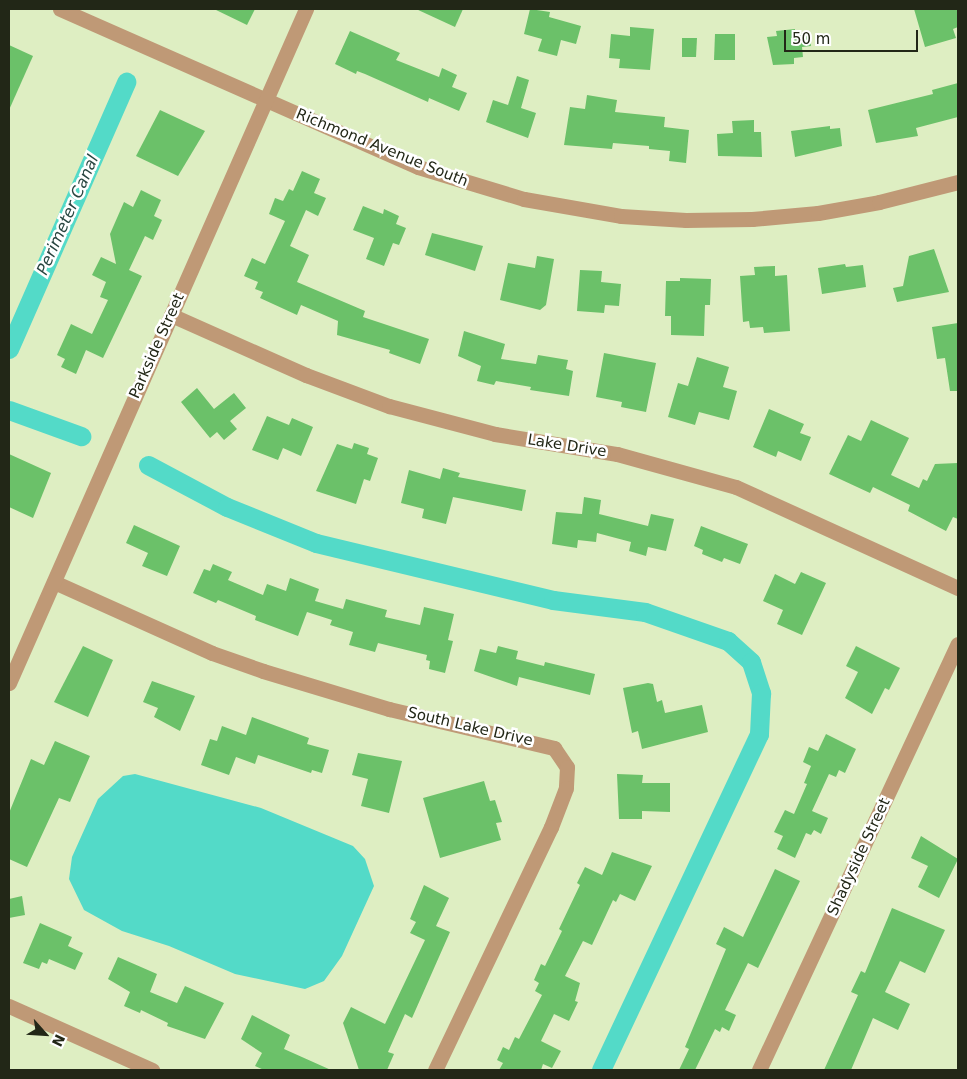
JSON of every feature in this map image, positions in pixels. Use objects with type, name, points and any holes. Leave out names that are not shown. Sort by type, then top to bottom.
[{"type":"street","name":"Richmond Avenue South","points":[[60,9],[266,100],[459,182],[524,200],[621,216],[686,220],[799,215],[880,202],[958,182]]},
{"type":"street","name":"Parkside Street","points":[[9,683],[306,9]]},
{"type":"street","name":"Lake Drive","points":[[171,315],[306,375],[389,406],[495,434],[617,454],[736,487],[958,588]]},
{"type":"street","name":"South Lake Drive","points":[[54,582],[212,653],[263,671],[389,709],[554,748],[567,767],[566,788],[551,827],[435,1070]]},
{"type":"street","name":"Shadyside Street","points":[[759,1070],[958,644]]},
{"type":"street","points":[[9,1006],[152,1070]]},
{"type":"water","points":[[135,774],[261,808],[353,846],[365,859],[374,886],[342,956],[324,981],[305,989],[235,974],[169,946],[122,931],[84,910],[69,879],[72,857],[98,799],[123,776]]},
{"type":"building","points":[[214,9],[255,9],[247,25]]},
{"type":"building","points":[[416,9],[463,9],[455,27]]},
{"type":"building","points":[[530,9],[550,12],[549,17],[581,26],[576,44],[561,40],[557,56],[538,51],[542,39],[524,34]]},
{"type":"building","points":[[914,9],[958,9],[958,27],[953,29],[956,38],[925,47]]},
{"type":"building","points":[[630,27],[654,29],[650,70],[619,68],[620,59],[609,58],[611,34],[630,36]]},
{"type":"building","points":[[795,29],[795,34],[809,32],[811,46],[802,47],[803,57],[794,58],[794,64],[773,65],[767,37],[777,36],[776,31]]},
{"type":"building","points":[[350,31],[400,53],[396,60],[439,77],[442,68],[457,75],[452,87],[467,93],[459,111],[429,98],[428,102],[365,74],[357,71],[356,74],[335,64]]},
{"type":"building","points":[[715,34],[735,34],[735,60],[714,60]]},
{"type":"building","points":[[682,38],[697,38],[696,57],[682,57]]},
{"type":"building","points":[[9,45],[33,56],[9,110]]},
{"type":"building","points":[[517,76],[529,80],[521,108],[536,113],[528,138],[486,122],[493,100],[508,105]]},
{"type":"building","points":[[958,83],[958,117],[916,128],[918,136],[876,143],[868,110],[933,94],[932,90]]},
{"type":"building","points":[[587,95],[617,100],[615,112],[665,117],[664,127],[689,130],[686,163],[669,161],[670,151],[649,149],[649,146],[613,143],[612,149],[564,145],[570,107],[585,109]]},
{"type":"building","points":[[160,110],[205,131],[178,176],[136,156]]},
{"type":"building","points":[[754,120],[754,132],[761,132],[762,157],[718,156],[717,134],[733,133],[732,121]]},
{"type":"building","points":[[830,126],[830,129],[840,128],[842,146],[795,157],[791,131]]},
{"type":"building","points":[[302,171],[320,179],[314,193],[326,198],[318,216],[306,210],[290,246],[309,255],[297,282],[365,311],[363,317],[429,339],[420,364],[389,353],[390,350],[337,335],[338,321],[301,305],[297,315],[260,298],[263,292],[255,289],[258,282],[244,276],[252,258],[265,264],[285,221],[269,214],[275,198],[283,201],[289,189],[293,191]]},
{"type":"building","points":[[141,190],[161,200],[154,216],[162,220],[153,240],[145,236],[129,270],[142,276],[103,358],[86,350],[76,374],[61,367],[65,359],[57,355],[71,324],[92,334],[108,300],[100,297],[106,282],[92,275],[101,257],[116,264],[110,234],[124,202],[133,207]]},
{"type":"building","points":[[363,206],[383,214],[384,209],[399,216],[396,224],[406,228],[399,245],[393,243],[384,266],[366,259],[374,238],[353,230]]},
{"type":"building","points":[[432,233],[483,246],[475,271],[425,255]]},
{"type":"building","points":[[934,249],[949,292],[897,302],[893,288],[903,286],[909,256]]},
{"type":"building","points":[[537,256],[554,259],[546,305],[540,310],[500,300],[508,263],[535,268]]},
{"type":"building","points":[[845,264],[846,267],[863,265],[866,287],[822,294],[818,268]]},
{"type":"building","points":[[775,266],[775,276],[787,275],[790,331],[764,333],[763,327],[750,328],[749,321],[743,322],[740,276],[755,275],[754,267]]},
{"type":"building","points":[[580,270],[602,271],[601,282],[621,284],[619,306],[605,305],[604,313],[577,311]]},
{"type":"building","points":[[680,278],[711,279],[710,305],[705,305],[704,336],[671,335],[671,316],[665,316],[666,281],[680,281]]},
{"type":"building","points":[[958,323],[958,391],[950,391],[945,358],[937,359],[932,327]]},
{"type":"building","points":[[464,331],[505,344],[501,359],[536,364],[538,355],[568,360],[566,369],[573,371],[569,396],[530,390],[531,387],[496,381],[494,385],[477,381],[481,366],[458,356]]},
{"type":"building","points":[[604,353],[656,363],[646,412],[621,407],[622,402],[596,397]]},
{"type":"building","points":[[697,357],[729,367],[723,387],[737,391],[729,420],[699,412],[695,425],[668,417],[678,383],[688,386]]},
{"type":"building","points":[[197,388],[214,409],[234,393],[246,408],[230,421],[237,429],[224,440],[217,432],[210,438],[181,402]]},
{"type":"building","points":[[769,409],[804,424],[800,433],[811,437],[801,461],[778,451],[776,457],[753,447]]},
{"type":"building","points":[[267,416],[289,425],[292,418],[313,427],[301,456],[283,448],[278,460],[252,450]]},
{"type":"building","points":[[871,420],[909,438],[891,475],[919,488],[923,479],[927,481],[935,464],[958,463],[958,519],[953,517],[946,531],[908,511],[910,505],[873,487],[870,493],[829,474],[848,435],[861,441]]},
{"type":"building","points":[[354,443],[369,448],[367,454],[378,458],[370,481],[364,479],[356,504],[316,491],[337,444],[352,449]]},
{"type":"building","points":[[9,454],[51,473],[33,518],[9,507]]},
{"type":"building","points":[[443,468],[460,473],[458,477],[526,490],[522,511],[453,497],[446,524],[422,518],[424,509],[401,503],[409,470],[440,479]]},
{"type":"building","points":[[584,497],[601,500],[599,514],[648,526],[651,514],[674,519],[666,551],[648,547],[646,556],[629,551],[631,542],[597,533],[596,542],[578,540],[577,548],[552,544],[556,512],[582,514]]},
{"type":"building","points":[[134,525],[180,546],[167,576],[142,566],[148,553],[126,543]]},
{"type":"building","points":[[701,526],[748,544],[740,564],[724,558],[722,562],[702,554],[703,550],[694,546]]},
{"type":"building","points":[[213,564],[232,572],[228,580],[263,595],[267,584],[286,591],[290,578],[319,589],[315,601],[343,609],[346,599],[387,610],[385,617],[420,625],[424,607],[454,614],[448,640],[453,641],[445,673],[429,669],[430,661],[426,660],[427,655],[378,643],[375,652],[349,645],[353,632],[330,625],[332,620],[307,612],[298,636],[255,620],[256,616],[218,600],[216,603],[193,593],[204,569],[210,571]]},
{"type":"building","points":[[801,572],[826,583],[802,635],[777,624],[783,610],[763,601],[775,574],[795,584]]},
{"type":"building","points":[[83,646],[113,660],[88,717],[54,702]]},
{"type":"building","points":[[498,646],[518,651],[516,659],[544,666],[545,662],[595,674],[590,695],[519,677],[517,686],[474,671],[480,649],[496,653]]},
{"type":"building","points":[[856,646],[900,668],[889,690],[885,688],[872,714],[845,698],[858,672],[846,666]]},
{"type":"building","points":[[152,681],[195,696],[180,731],[154,717],[158,708],[143,702]]},
{"type":"building","points":[[648,683],[653,684],[657,702],[662,700],[665,713],[702,705],[708,732],[642,749],[638,731],[632,733],[623,688]]},
{"type":"building","points":[[252,717],[309,738],[307,744],[329,750],[322,773],[312,770],[311,773],[258,755],[255,764],[236,757],[229,775],[201,765],[210,739],[217,741],[222,726],[246,735]]},
{"type":"building","points":[[826,734],[856,749],[845,773],[839,770],[836,777],[829,774],[812,811],[828,818],[821,834],[814,830],[811,835],[806,833],[795,858],[777,849],[783,836],[774,832],[785,810],[794,814],[807,784],[804,783],[811,766],[803,762],[809,747],[818,751]]},
{"type":"building","points":[[55,741],[90,756],[70,802],[59,798],[27,867],[9,859],[9,813],[31,759],[44,765]]},
{"type":"building","points":[[358,753],[402,761],[389,813],[361,806],[368,779],[352,775]]},
{"type":"building","points":[[617,774],[643,775],[642,783],[670,783],[670,812],[642,811],[642,819],[619,819]]},
{"type":"building","points":[[484,781],[490,801],[495,800],[502,822],[496,823],[501,840],[440,858],[423,798]]},
{"type":"building","points":[[921,836],[958,859],[939,898],[918,887],[928,866],[911,858]]},
{"type":"building","points":[[612,852],[652,866],[635,901],[620,894],[616,902],[613,900],[592,945],[583,941],[565,976],[580,983],[575,1001],[578,1002],[569,1021],[554,1014],[541,1041],[561,1051],[552,1068],[543,1064],[541,1070],[499,1070],[503,1063],[497,1060],[503,1047],[509,1050],[515,1037],[519,1039],[542,995],[535,991],[539,983],[534,980],[541,964],[545,966],[562,931],[559,929],[580,885],[577,883],[585,867],[602,875]]},
{"type":"building","points":[[775,869],[800,881],[758,968],[748,963],[725,1010],[736,1015],[729,1031],[722,1027],[720,1032],[715,1029],[695,1070],[679,1070],[689,1049],[685,1047],[726,949],[716,944],[724,927],[743,937]]},
{"type":"building","points":[[424,885],[449,898],[436,926],[450,932],[412,1018],[405,1014],[388,1052],[394,1054],[387,1070],[359,1070],[343,1023],[351,1007],[385,1024],[425,940],[410,933],[416,922],[410,919]]},
{"type":"building","points":[[22,896],[25,915],[9,918],[9,899]]},
{"type":"building","points":[[892,908],[945,930],[925,973],[900,961],[885,992],[910,1004],[898,1030],[873,1018],[851,1070],[824,1070],[858,995],[851,992],[861,971],[865,973]]},
{"type":"building","points":[[40,923],[72,937],[68,946],[83,953],[75,970],[49,959],[47,964],[42,962],[39,969],[23,963]]},
{"type":"building","points":[[118,957],[157,974],[150,992],[177,1003],[185,986],[224,1003],[205,1039],[167,1026],[168,1023],[141,1010],[140,1013],[124,1006],[130,992],[108,979]]},
{"type":"building","points":[[252,1015],[290,1035],[284,1049],[331,1070],[264,1070],[255,1066],[262,1053],[241,1039]]},
{"type":"waterway","name":"Perimeter Canal","points":[[9,349],[126,82]]},
{"type":"waterway","points":[[9,410],[81,436]]},
{"type":"waterway","points":[[148,465],[227,507],[316,543],[553,600],[645,612],[728,641],[751,662],[761,693],[759,734],[601,1070]]}]
